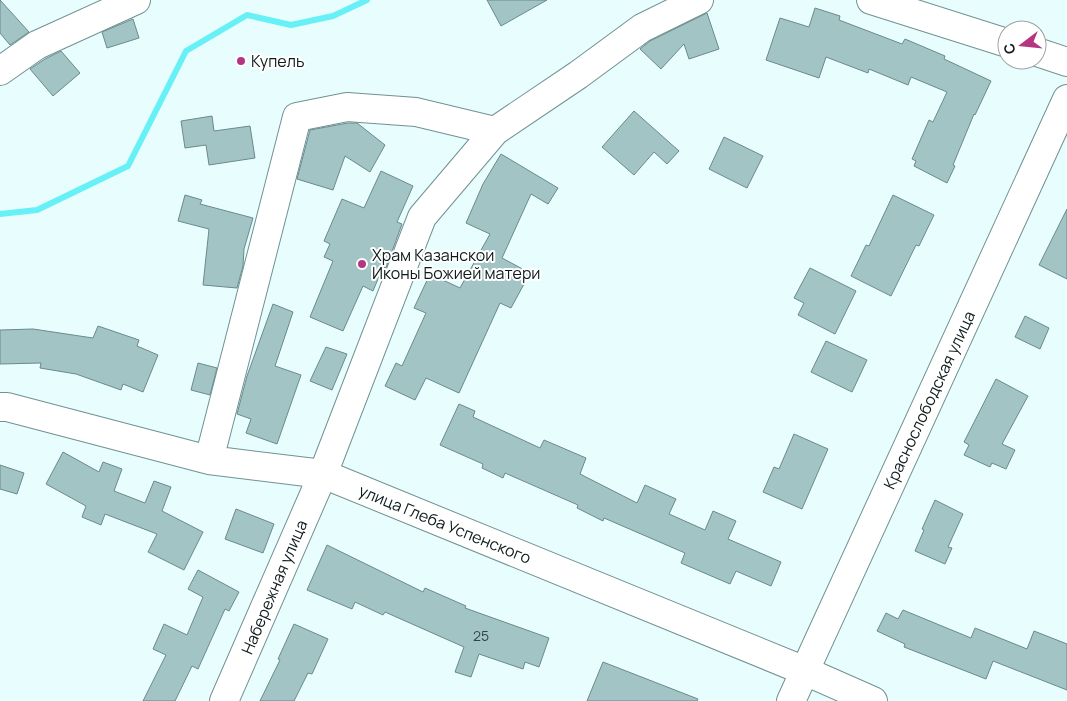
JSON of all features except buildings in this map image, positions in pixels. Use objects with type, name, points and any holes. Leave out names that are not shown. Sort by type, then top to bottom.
[{"type":"street","points":[[0,71],[37,45],[136,0]]},
{"type":"street","name":"Набережная улица","points":[[224,701],[323,474],[422,216],[495,131],[578,75],[642,28],[699,0]]},
{"type":"street","points":[[871,0],[997,40]]},
{"type":"street","points":[[1047,55],[1067,62]]},
{"type":"street","name":"Краснослободская улица","points":[[791,701],[1067,99]]},
{"type":"street","points":[[209,460],[297,117],[347,107],[416,112],[495,131]]},
{"type":"street","name":"улица Глеба Успенского","points":[[0,407],[7,407],[209,460],[323,474],[805,671],[873,701]]},
{"type":"waterway","points":[[0,214],[37,210],[128,166],[186,51],[247,15],[291,25],[333,16],[367,0]]},
{"type":"place","name":"Купель","points":[[241,61]]},
{"type":"place","name":"Храм Казанскои Иконы Божией матери","points":[[362,264]]}]
